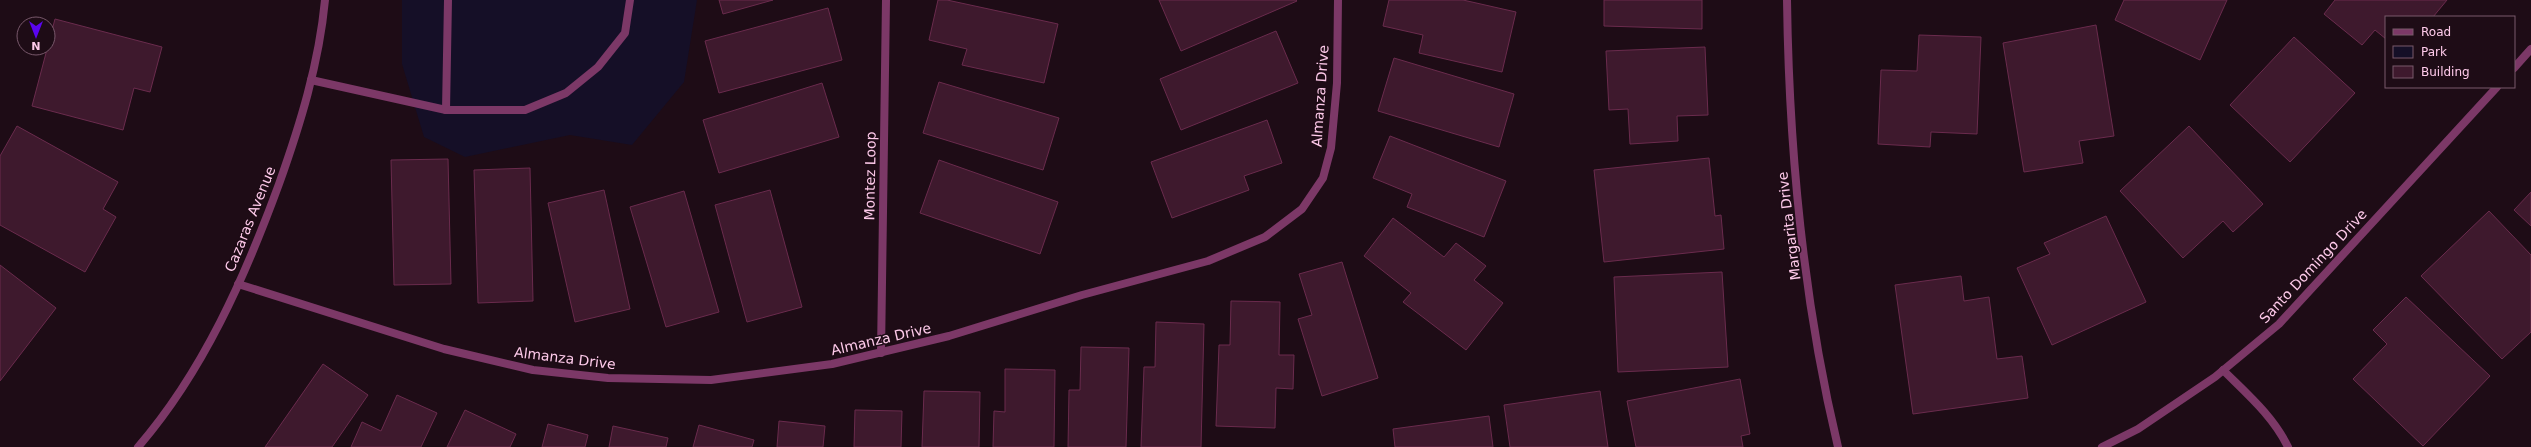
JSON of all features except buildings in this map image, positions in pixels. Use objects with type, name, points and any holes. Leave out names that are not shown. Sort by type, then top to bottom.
[{"type":"street","name":"Cazaras Avenue","points":[[138,447],[163,418],[212,338],[258,243],[295,139],[321,37],[325,0]]},
{"type":"street","points":[[446,110],[448,0]]},
{"type":"street","points":[[311,80],[446,110],[525,110],[566,93],[598,67],[625,32],[630,0]]},
{"type":"street","name":"Montez Loop","points":[[881,353],[886,0]]},
{"type":"street","name":"Almanza Drive","points":[[238,284],[444,349],[534,370],[608,378],[711,380],[832,364],[949,336],[1082,295],[1208,261],[1266,236],[1302,210],[1322,178],[1331,148],[1337,83],[1338,0]]},
{"type":"street","name":"Margarita Drive","points":[[1787,0],[1791,116],[1801,225],[1814,320],[1838,447]]},
{"type":"street","points":[[2515,67],[2531,50]]},
{"type":"street","name":"Santo Domingo Drive","points":[[2102,447],[2138,429],[2223,370],[2279,324],[2496,88]]},
{"type":"street","points":[[2223,370],[2261,407],[2281,432],[2288,447]]},
{"type":"green space","points":[[402,0],[697,0],[684,82],[632,145],[570,135],[465,157],[424,137],[402,64]]}]
